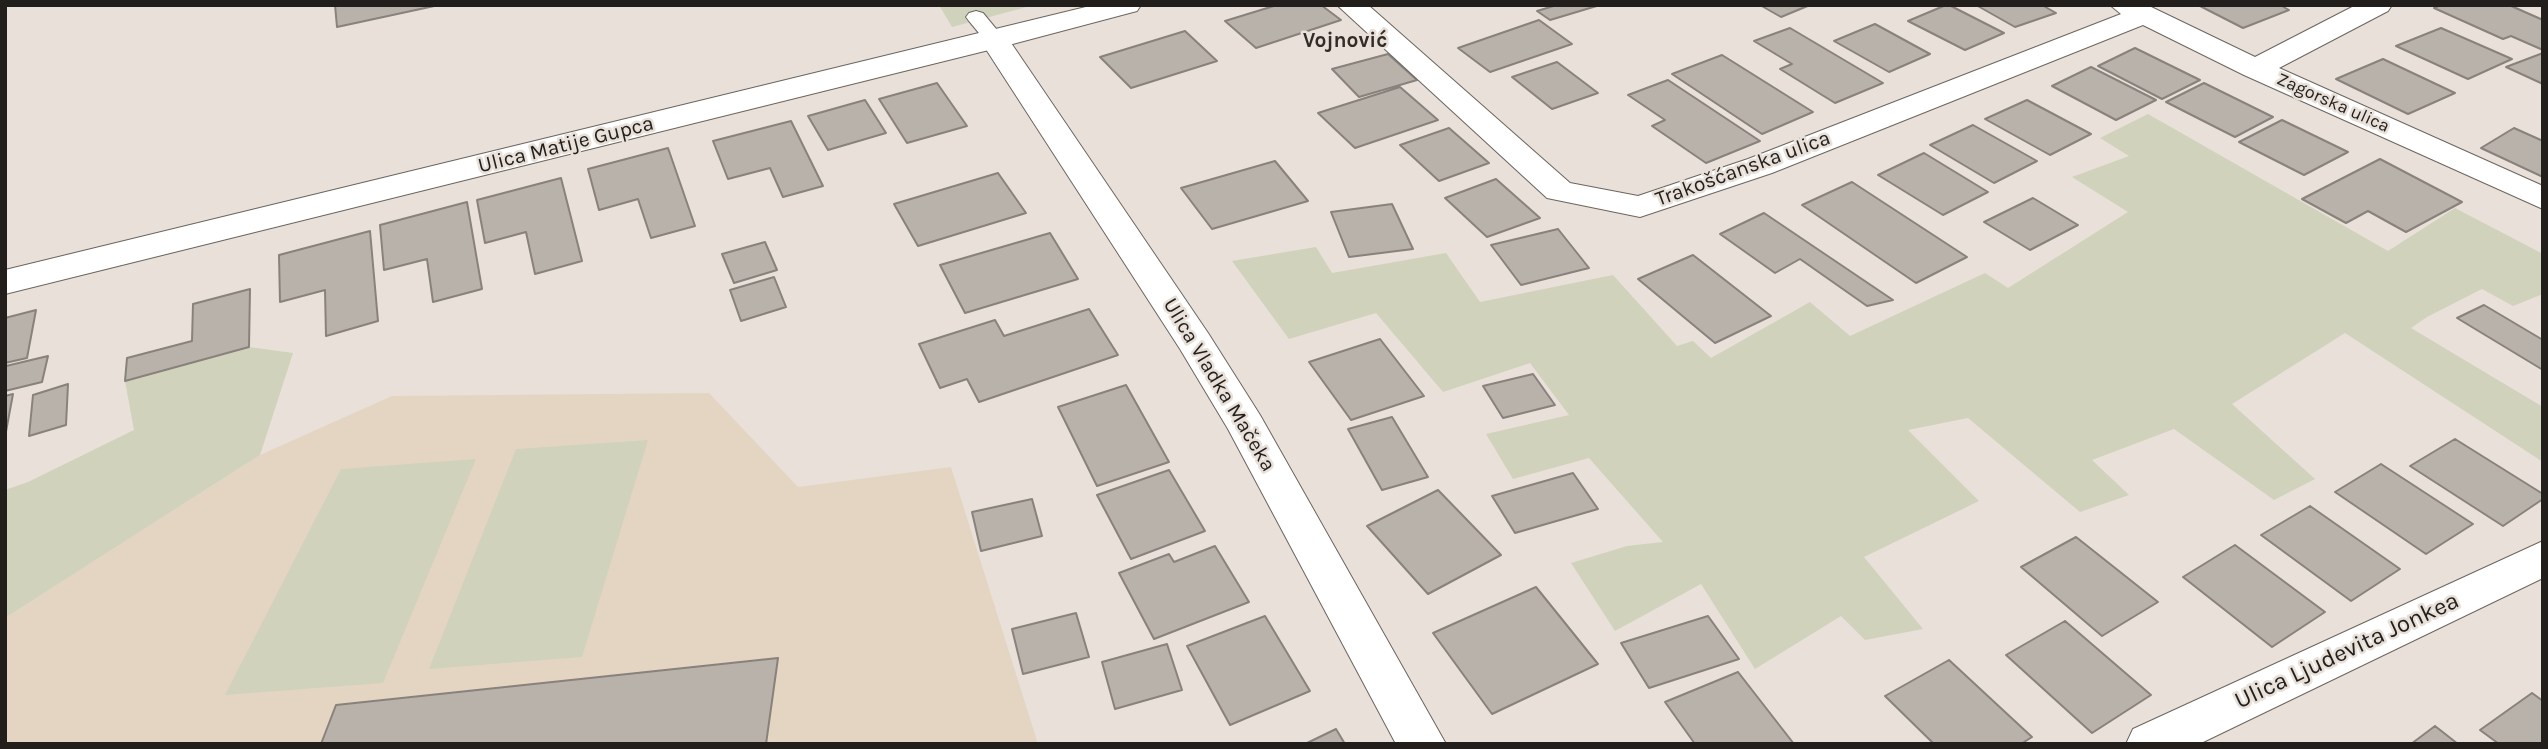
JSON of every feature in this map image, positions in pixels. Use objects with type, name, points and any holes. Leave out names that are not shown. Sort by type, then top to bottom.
[{"type":"street","name":"Ulica Matije Gupca","points":[[5,282],[986,29],[1127,5]]},
{"type":"street","name":"Trakošćanska ulica","points":[[1351,5],[1559,191],[1640,207],[1759,166],[2134,10]]},
{"type":"street","points":[[2255,69],[2378,5]]},
{"type":"street","name":"Zagorska ulica","points":[[2134,10],[2255,69],[2543,199]]},
{"type":"street","name":"Ulica Vladka Mačeka","points":[[986,29],[1195,342],[1239,413],[1422,744]]},
{"type":"street","name":"Ulica Ljudevita Jonkea","points":[[2150,744],[2543,558]]},
{"type":"shaded area","points":[[709,393],[798,487],[951,467],[1038,744],[5,744],[5,618],[260,455],[392,396]]},
{"type":"green space","points":[[939,5],[1034,5],[952,27]]},
{"type":"green space","points":[[2148,114],[2388,251],[2455,208],[2543,254],[2543,294],[2513,306],[2482,289],[2411,328],[2543,407],[2543,462],[2345,333],[2232,404],[2315,479],[2274,500],[2174,429],[2092,460],[2129,495],[2080,512],[1968,418],[1908,430],[1979,501],[1864,557],[1923,629],[1865,640],[1841,616],[1755,669],[1701,584],[1615,631],[1571,563],[1627,546],[1663,542],[1589,458],[1513,479],[1486,434],[1569,415],[1530,363],[1443,392],[1376,313],[1289,339],[1232,261],[1316,247],[1332,273],[1446,253],[1480,302],[1613,275],[1677,346],[1693,341],[1711,358],[1810,302],[1850,336],[1985,273],[2008,288],[2128,212],[2072,177],[2129,156],[2100,138]]},
{"type":"green space","points":[[249,347],[293,353],[260,455],[5,618],[5,490],[28,482],[134,430],[125,381]]},
{"type":"green space","points":[[648,440],[582,657],[429,669],[516,449]]},
{"type":"green space","points":[[476,459],[383,683],[225,695],[341,469]]},
{"type":"building","points":[[335,5],[439,5],[337,27]]},
{"type":"building","points":[[1277,5],[1321,5],[1341,20],[1256,48],[1225,21]]},
{"type":"building","points":[[1557,5],[1600,5],[1550,20],[1537,11]]},
{"type":"building","points":[[1760,5],[1810,5],[1781,17]]},
{"type":"building","points":[[1946,5],[2004,33],[1965,50],[1908,21]]},
{"type":"building","points":[[1976,5],[2042,5],[2056,13],[2015,27]]},
{"type":"building","points":[[2198,5],[2280,5],[2289,10],[2243,28]]},
{"type":"building","points":[[2441,5],[2509,5],[2543,20],[2543,50],[2511,36],[2503,39],[2434,8]]},
{"type":"building","points":[[1539,20],[1572,44],[1490,72],[1458,48]]},
{"type":"building","points":[[1875,24],[1930,54],[1889,72],[1834,41]]},
{"type":"building","points":[[1790,28],[1883,83],[1835,103],[1780,69],[1792,64],[1754,41]]},
{"type":"building","points":[[2441,28],[2512,59],[2468,79],[2396,46]]},
{"type":"building","points":[[1185,31],[1217,61],[1131,88],[1100,57]]},
{"type":"building","points":[[2135,48],[2200,80],[2162,99],[2098,66]]},
{"type":"building","points":[[2543,53],[2543,84],[2506,67]]},
{"type":"building","points":[[1388,54],[1417,80],[1359,97],[1332,69]]},
{"type":"building","points":[[1722,55],[1813,112],[1762,134],[1672,74]]},
{"type":"building","points":[[2383,59],[2455,93],[2408,114],[2336,79]]},
{"type":"building","points":[[1557,62],[1598,93],[1552,109],[1512,77]]},
{"type":"building","points":[[2091,67],[2156,100],[2116,120],[2052,86]]},
{"type":"building","points":[[1668,80],[1760,141],[1706,163],[1652,126],[1665,120],[1628,95]]},
{"type":"building","points":[[937,83],[967,126],[907,143],[879,99]]},
{"type":"building","points":[[2204,83],[2273,117],[2235,137],[2166,102]]},
{"type":"building","points":[[1400,87],[1438,120],[1355,148],[1318,113]]},
{"type":"building","points":[[865,100],[886,133],[828,150],[808,116]]},
{"type":"building","points":[[2027,100],[2091,134],[2050,155],[1985,119]]},
{"type":"building","points":[[2282,120],[2348,152],[2304,175],[2239,142]]},
{"type":"building","points":[[791,121],[823,186],[783,197],[770,168],[728,179],[713,141]]},
{"type":"building","points":[[1973,125],[2037,161],[1994,183],[1930,145]]},
{"type":"building","points":[[1449,128],[1489,163],[1439,181],[1400,145]]},
{"type":"building","points":[[2514,128],[2543,141],[2543,177],[2481,148]]},
{"type":"building","points":[[668,148],[695,226],[651,238],[638,199],[599,210],[588,169]]},
{"type":"building","points":[[1924,153],[1988,192],[1943,215],[1878,175]]},
{"type":"building","points":[[2380,159],[2462,202],[2406,232],[2368,211],[2346,223],[2302,199]]},
{"type":"building","points":[[1275,161],[1308,201],[1212,229],[1181,188]]},
{"type":"building","points":[[998,173],[1026,213],[918,246],[894,204]]},
{"type":"building","points":[[561,178],[582,261],[535,274],[526,232],[485,243],[477,200]]},
{"type":"building","points":[[1496,179],[1540,218],[1487,237],[1445,198]]},
{"type":"building","points":[[1852,182],[1967,257],[1916,283],[1802,205]]},
{"type":"building","points":[[2033,198],[2078,225],[2030,250],[1984,222]]},
{"type":"building","points":[[467,202],[482,289],[433,302],[427,259],[384,270],[380,225]]},
{"type":"building","points":[[1392,204],[1413,249],[1349,257],[1331,212]]},
{"type":"building","points":[[1764,213],[1893,300],[1867,306],[1800,259],[1775,273],[1720,234]]},
{"type":"building","points":[[1558,229],[1589,268],[1521,285],[1491,245]]},
{"type":"building","points":[[370,231],[378,321],[326,336],[325,290],[280,302],[279,255]]},
{"type":"building","points":[[1050,233],[1078,279],[965,313],[940,265]]},
{"type":"building","points":[[765,242],[777,270],[734,283],[722,254]]},
{"type":"building","points":[[1693,255],[1771,316],[1715,343],[1638,279]]},
{"type":"building","points":[[774,277],[786,307],[741,321],[730,290]]},
{"type":"building","points":[[250,289],[249,347],[125,381],[127,358],[192,341],[193,304]]},
{"type":"building","points":[[2484,305],[2543,340],[2543,370],[2457,318]]},
{"type":"building","points":[[1089,309],[1118,355],[979,402],[967,379],[940,388],[919,344],[995,320],[1004,336]]},
{"type":"building","points":[[36,310],[27,358],[5,363],[5,318]]},
{"type":"building","points":[[1380,339],[1424,396],[1351,420],[1309,362]]},
{"type":"building","points":[[48,356],[42,382],[5,391],[6,366]]},
{"type":"building","points":[[1533,374],[1555,405],[1503,418],[1483,386]]},
{"type":"building","points":[[68,384],[66,425],[29,436],[33,395]]},
{"type":"building","points":[[1126,385],[1169,462],[1097,486],[1058,407]]},
{"type":"building","points":[[13,394],[5,437],[5,396]]},
{"type":"building","points":[[1392,417],[1428,477],[1382,490],[1348,429]]},
{"type":"building","points":[[2455,439],[2543,494],[2543,499],[2503,526],[2410,466]]},
{"type":"building","points":[[2381,464],[2473,524],[2426,554],[2335,492]]},
{"type":"building","points":[[1169,470],[1205,531],[1131,559],[1097,495]]},
{"type":"building","points":[[1573,473],[1598,509],[1515,533],[1492,496]]},
{"type":"building","points":[[1438,490],[1501,555],[1428,594],[1367,526]]},
{"type":"building","points":[[1032,499],[1042,536],[981,551],[972,512]]},
{"type":"building","points":[[2310,506],[2400,569],[2351,601],[2261,535]]},
{"type":"building","points":[[2076,537],[2158,602],[2102,636],[2021,567]]},
{"type":"building","points":[[2235,545],[2325,612],[2272,647],[2183,577]]},
{"type":"building","points":[[1215,546],[1249,602],[1154,639],[1119,573],[1169,554],[1174,562]]},
{"type":"building","points":[[1536,587],[1598,664],[1492,714],[1433,633]]},
{"type":"building","points":[[1076,613],[1089,657],[1023,674],[1012,629]]},
{"type":"building","points":[[1265,616],[1310,691],[1230,725],[1187,646]]},
{"type":"building","points":[[1708,616],[1739,659],[1649,688],[1621,643]]},
{"type":"building","points":[[2065,621],[2151,695],[2092,733],[2006,655]]},
{"type":"building","points":[[1167,644],[1182,690],[1115,709],[1102,662]]},
{"type":"building","points":[[778,658],[766,744],[321,744],[336,705]]},
{"type":"building","points":[[1949,660],[2032,737],[2021,744],[1934,744],[1885,696]]},
{"type":"building","points":[[1738,672],[1794,744],[1695,744],[1665,702]]},
{"type":"building","points":[[2532,693],[2543,701],[2543,744],[2499,744],[2480,730]]},
{"type":"building","points":[[2435,726],[2458,744],[2411,744]]},
{"type":"building","points":[[1336,729],[1345,744],[1305,744]]},
{"type":"district","name":"Vojnović","points":[[1345,41]]}]
